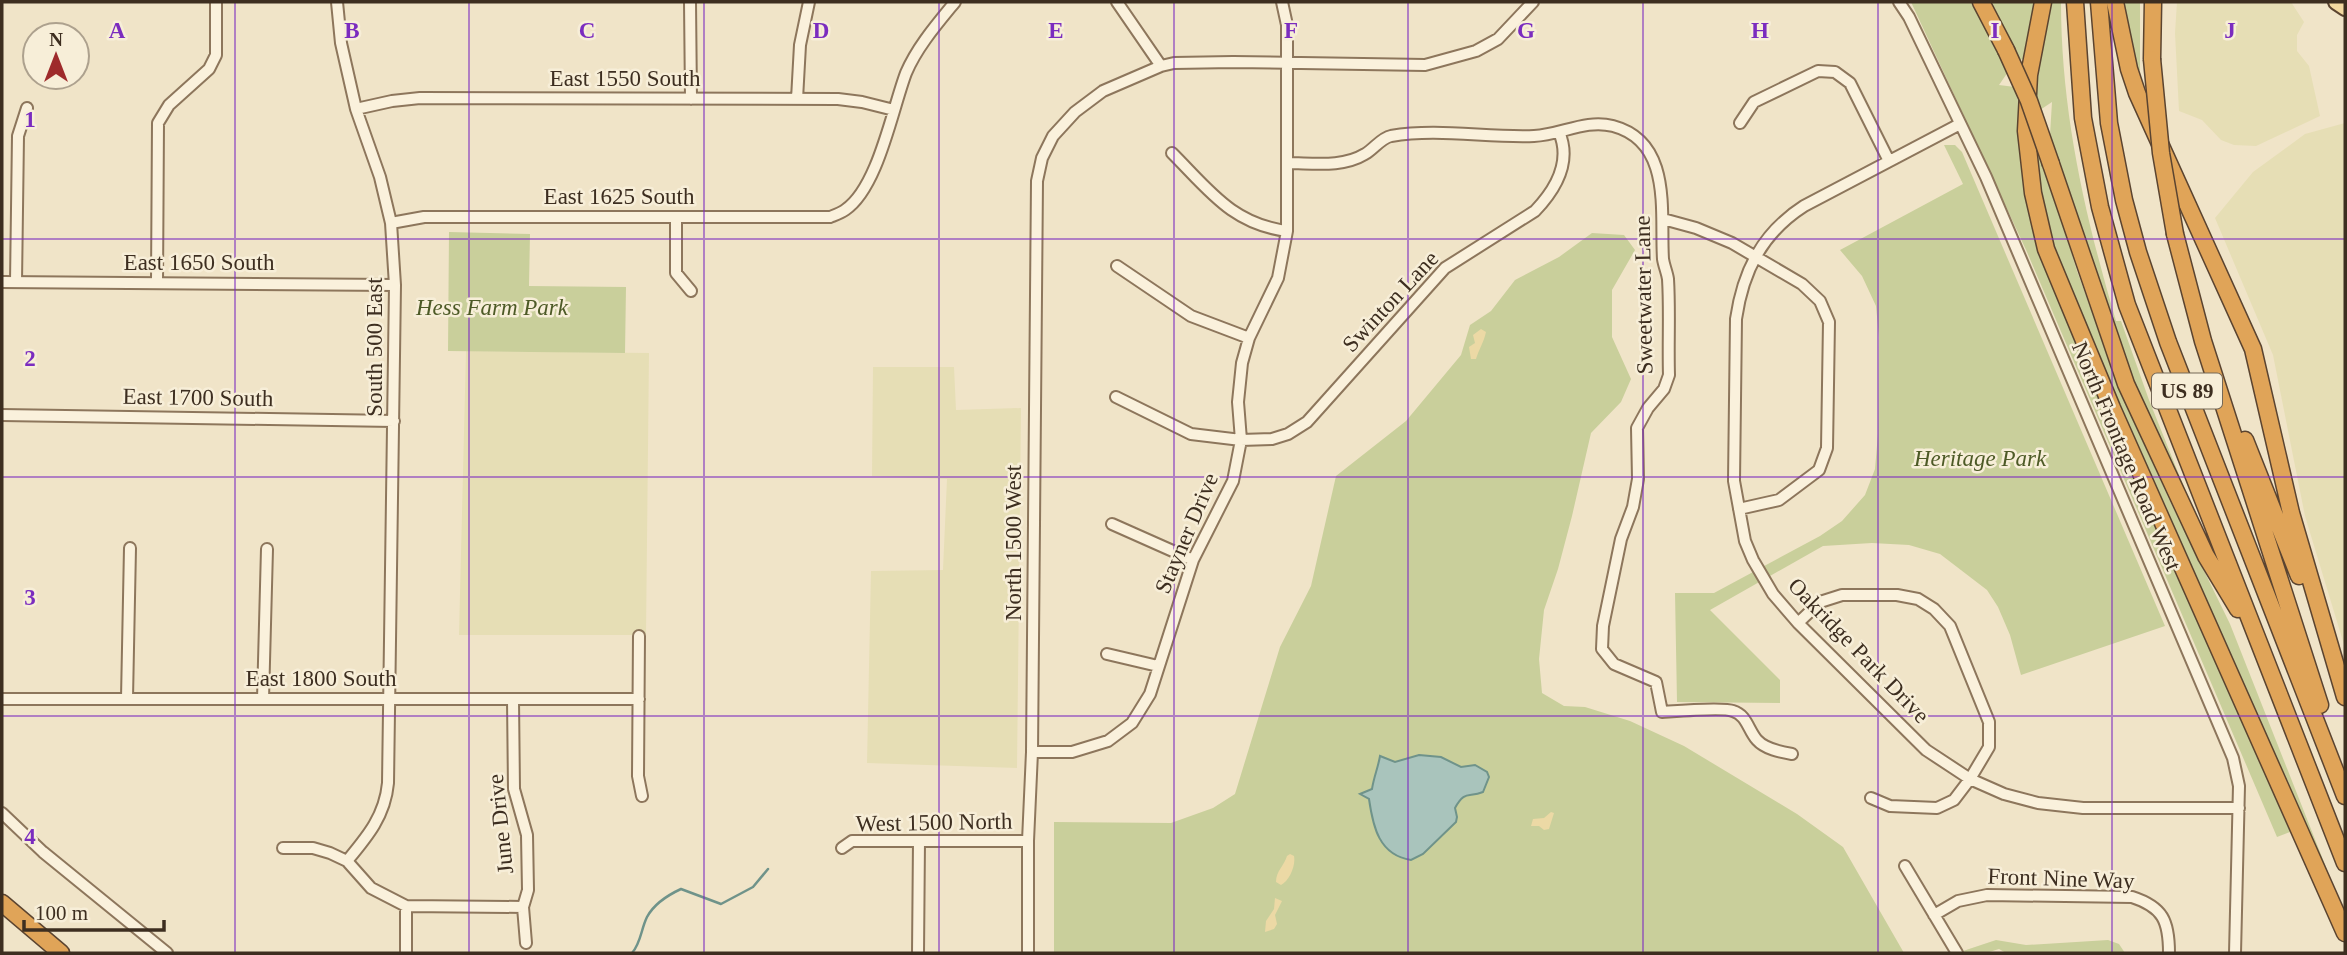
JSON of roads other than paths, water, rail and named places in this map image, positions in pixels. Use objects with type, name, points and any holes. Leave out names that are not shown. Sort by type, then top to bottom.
[{"type":"highway","points":[[1981,2],[2029,101],[2126,384],[2206,556],[2260,646]]},
{"type":"highway","points":[[2043,2],[2029,75],[2026,131],[2032,193],[2046,249],[2112,408],[2345,933]]},
{"type":"highway","name":"US 89","points":[[2075,2],[2083,118],[2100,207],[2116,269],[2144,351],[2345,863]]},
{"type":"highway","name":"US 89","points":[[2099,2],[2109,123],[2124,200],[2138,252],[2173,353],[2345,796]]},
{"type":"highway","points":[[2115,2],[2129,69],[2137,93],[2253,349],[2291,513],[2345,697]]},
{"type":"highway","points":[[2153,2],[2152,59],[2161,153],[2175,234],[2203,341],[2319,700],[2333,765]]},
{"type":"highway","points":[[2199,324],[2310,603],[2327,638]]},
{"type":"highway","points":[[2,903],[61,953]]},
{"type":"main road","points":[[2336,2],[2345,8]]},
{"type":"street","points":[[158,283],[158,123],[169,105],[209,69],[216,55],[216,2]]},
{"type":"street","name":"South 500 East","points":[[337,2],[341,43],[356,109],[380,177],[391,223],[396,285],[386,802],[370,834],[347,861]]},
{"type":"street","points":[[690,2],[691,99]]},
{"type":"street","points":[[797,99],[800,45],[808,2]]},
{"type":"street","points":[[894,110],[907,72],[925,40],[955,2]]},
{"type":"street","points":[[1117,2],[1161,66],[1174,62],[1425,65],[1476,51],[1498,39],[1534,2]]},
{"type":"street","name":"Stayner Drive","points":[[1032,752],[1072,752],[1108,741],[1132,723],[1150,694],[1194,560],[1233,481],[1241,440],[1238,420],[1239,385],[1249,338],[1278,278],[1287,231],[1287,25],[1282,2]]},
{"type":"street","name":"North Frontage Road West","points":[[1899,2],[1909,17],[1986,177],[2234,758],[2239,786],[2235,953]]},
{"type":"street","name":"North 1500 West","points":[[1028,953],[1037,181],[1042,158],[1052,136],[1074,112],[1103,91],[1161,66]]},
{"type":"street","points":[[1740,123],[1755,102],[1818,71],[1835,72],[1850,83],[1889,162]]},
{"type":"street","name":"East 1550 South","points":[[356,109],[420,98],[797,99],[862,102],[894,110]]},
{"type":"street","points":[[16,282],[18,136],[26,108]]},
{"type":"street","name":"East 1625 South","points":[[391,223],[424,217],[830,217],[846,210],[864,187],[879,155],[894,110]]},
{"type":"street","name":"Oakridge Park Drive","points":[[1960,124],[1785,219],[1755,258],[1739,296],[1735,319],[1734,481],[1745,541],[1756,567],[1773,594],[1798,623],[1926,750],[1970,779],[2004,794],[2038,803],[2083,808],[2239,808]]},
{"type":"street","name":"Sweetwater Lane","points":[[1287,163],[1346,163],[1367,153],[1386,137],[1410,133],[1537,136],[1581,125],[1613,126],[1640,142],[1649,152],[1663,195],[1663,261],[1668,277],[1669,375],[1664,388],[1637,428],[1638,479],[1633,507],[1621,539],[1603,626],[1602,649],[1614,664],[1656,682],[1662,712],[1725,709],[1735,711],[1745,719],[1759,742],[1792,754]]},
{"type":"street","name":"Swinton Lane","points":[[1116,397],[1191,434],[1241,440],[1272,439],[1288,434],[1307,422],[1445,268],[1535,212],[1555,187],[1562,169],[1565,153],[1559,132]]},
{"type":"street","points":[[1172,153],[1238,216],[1262,227],[1287,231]]},
{"type":"street","points":[[676,217],[676,274],[691,291]]},
{"type":"street","points":[[1663,219],[1731,243],[1802,284],[1820,301],[1829,322],[1827,448],[1819,470],[1779,500],[1739,509]]},
{"type":"street","points":[[1117,266],[1191,316],[1249,338]]},
{"type":"street","name":"East 1650 South","points":[[2,282],[396,285]]},
{"type":"street","name":"East 1700 South","points":[[2,415],[394,421]]},
{"type":"street","points":[[1112,524],[1194,560]]},
{"type":"street","points":[[127,698],[130,548]]},
{"type":"street","points":[[262,699],[267,549]]},
{"type":"street","points":[[1798,623],[1820,602],[1842,595],[1897,595],[1918,599],[1934,609],[1950,626],[1989,722],[1989,747],[1955,800],[1937,808],[1889,806],[1871,799]]},
{"type":"street","points":[[639,636],[638,776],[642,796]]},
{"type":"street","points":[[1107,654],[1158,666]]},
{"type":"street","name":"East 1800 South","points":[[2,699],[639,699]]},
{"type":"street","name":"June Drive","points":[[513,699],[514,789],[527,835],[528,890],[523,907],[526,943]]},
{"type":"street","points":[[2,813],[43,852],[167,953]]},
{"type":"street","name":"West 1500 North","points":[[842,848],[852,841],[1028,841]]},
{"type":"street","points":[[918,953],[919,841]]},
{"type":"street","points":[[283,848],[313,848],[347,861],[371,888],[406,906],[523,907]]},
{"type":"street","points":[[1905,866],[1957,953]]},
{"type":"street","name":"Front Nine Way","points":[[1934,915],[1958,901],[1987,895],[2132,897],[2148,902],[2160,911],[2169,932],[2169,953]]},
{"type":"street","points":[[406,906],[406,953]]},
{"type":"water","points":[[1419,755],[1441,757],[1461,767],[1475,765],[1487,772],[1489,777],[1483,792],[1464,797],[1458,802],[1455,808],[1456,822],[1423,854],[1411,860],[1400,857],[1385,846],[1376,829],[1369,799],[1360,794],[1372,789],[1380,756],[1395,762]]},
{"type":"waterway","points":[[632,953],[650,912],[671,894],[681,889],[721,904],[753,887],[768,869]]},
{"type":"park label","name":"Hess Farm Park","points":[[492,307]]},
{"type":"park label","name":"Heritage Park","points":[[1980,458]]}]
